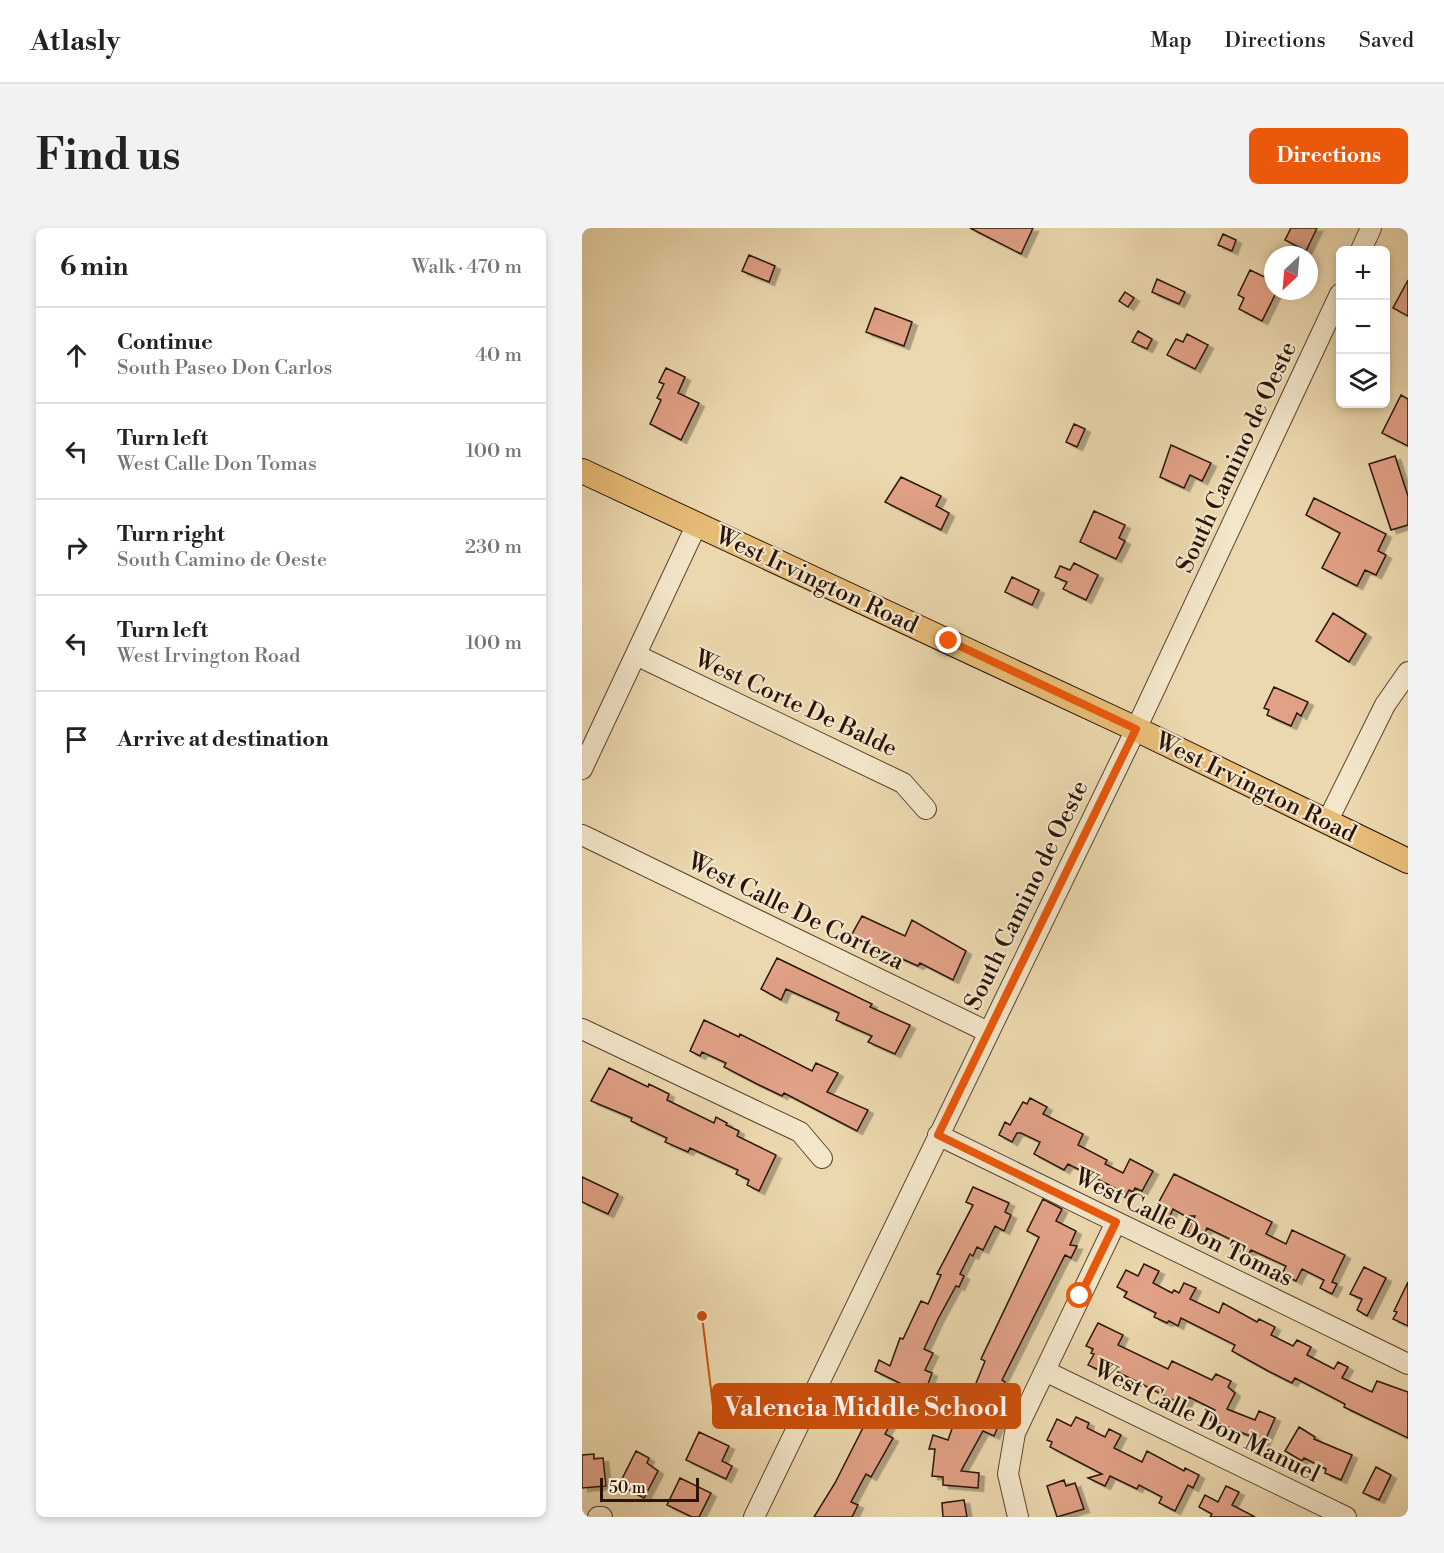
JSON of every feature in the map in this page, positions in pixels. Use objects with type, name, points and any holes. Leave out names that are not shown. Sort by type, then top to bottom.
[{"type":"main road","name":"West Irvington Road","points":[[582,471],[1136,729],[1408,861]]},
{"type":"street","points":[[1363,246],[1371,228]]},
{"type":"street","name":"South Camino de Oeste","points":[[754,1517],[1136,729],[1338,300]]},
{"type":"street","points":[[582,769],[697,524]]},
{"type":"street","name":"West Corte De Balde","points":[[636,655],[903,783],[926,809]]},
{"type":"street","points":[[1327,822],[1385,705],[1408,672]]},
{"type":"street","name":"West Calle De Corteza","points":[[582,835],[988,1032]]},
{"type":"street","points":[[582,1029],[800,1132],[822,1158]]},
{"type":"street","name":"West Calle Don Tomas","points":[[938,1135],[1408,1364]]},
{"type":"street","points":[[1018,1517],[1008,1474],[1015,1433],[1116,1222]]},
{"type":"street","name":"West Calle Don Manuel","points":[[1045,1371],[1346,1517]]},
{"type":"building","points":[[970,228],[1033,228],[1021,254]]},
{"type":"building","points":[[1291,228],[1317,228],[1308,246],[1296,246],[1285,240]]},
{"type":"building","points":[[1223,234],[1236,240],[1232,251],[1218,245]]},
{"type":"building","points":[[749,255],[775,266],[769,282],[742,271]]},
{"type":"building","points":[[1250,270],[1264,277],[1264,300],[1272,300],[1262,321],[1239,309],[1244,298],[1238,295]]},
{"type":"building","points":[[1157,279],[1185,292],[1179,304],[1152,292]]},
{"type":"building","points":[[1408,280],[1408,316],[1393,308]]},
{"type":"building","points":[[1125,292],[1134,298],[1128,307],[1119,301]]},
{"type":"building","points":[[875,308],[912,322],[904,346],[866,332]]},
{"type":"building","points":[[1138,331],[1152,339],[1147,349],[1132,342]]},
{"type":"building","points":[[1187,334],[1208,345],[1195,369],[1167,355],[1176,339],[1183,342]]},
{"type":"building","points":[[666,368],[685,377],[678,393],[699,403],[681,440],[650,424],[661,400],[657,398],[664,384],[659,382]]},
{"type":"building","points":[[1401,395],[1408,399],[1408,446],[1382,433]]},
{"type":"building","points":[[1074,424],[1085,429],[1077,447],[1066,442]]},
{"type":"building","points":[[1171,445],[1211,463],[1202,481],[1190,475],[1184,488],[1160,477]]},
{"type":"building","points":[[1395,456],[1408,496],[1408,525],[1391,530],[1369,464]]},
{"type":"building","points":[[901,477],[941,496],[936,506],[949,513],[941,530],[885,502]]},
{"type":"building","points":[[1314,498],[1386,534],[1378,551],[1386,555],[1376,575],[1365,570],[1357,586],[1322,568],[1340,533],[1306,515]]},
{"type":"building","points":[[1094,511],[1125,525],[1119,538],[1125,541],[1116,559],[1080,542]]},
{"type":"building","points":[[1074,563],[1098,575],[1086,600],[1063,589],[1067,582],[1055,577],[1060,566],[1070,570]]},
{"type":"building","points":[[1012,577],[1039,590],[1032,605],[1005,592]]},
{"type":"building","points":[[1333,613],[1366,634],[1349,662],[1316,641]]},
{"type":"building","points":[[1274,687],[1308,702],[1301,716],[1297,713],[1291,726],[1267,715],[1269,710],[1264,708]]},
{"type":"building","points":[[862,916],[905,936],[912,920],[966,951],[953,980],[920,963],[918,966],[851,936]]},
{"type":"building","points":[[777,958],[872,1004],[870,1007],[910,1025],[895,1054],[868,1042],[872,1036],[836,1020],[839,1013],[786,989],[781,1000],[761,989]]},
{"type":"building","points":[[704,1020],[739,1037],[740,1034],[812,1071],[816,1063],[838,1073],[827,1092],[868,1110],[857,1131],[784,1093],[782,1096],[724,1067],[726,1063],[702,1052],[700,1056],[690,1051]]},
{"type":"building","points":[[609,1068],[648,1087],[649,1084],[669,1094],[667,1100],[714,1123],[716,1117],[739,1131],[737,1136],[776,1155],[759,1191],[747,1185],[749,1180],[736,1174],[738,1170],[690,1148],[688,1152],[665,1142],[667,1138],[631,1121],[632,1118],[591,1101]]},
{"type":"building","points":[[1030,1098],[1047,1107],[1043,1114],[1083,1134],[1078,1145],[1107,1160],[1105,1164],[1123,1173],[1130,1159],[1153,1171],[1142,1191],[1135,1188],[1133,1192],[1129,1190],[1125,1197],[1113,1191],[1115,1188],[1068,1164],[1064,1170],[1034,1154],[1040,1142],[1021,1133],[1017,1133],[1012,1142],[999,1135],[1005,1122],[1010,1125],[1023,1102],[1027,1104]]},
{"type":"building","points":[[1174,1174],[1272,1222],[1266,1234],[1286,1244],[1292,1230],[1345,1255],[1332,1282],[1337,1284],[1332,1294],[1320,1288],[1324,1280],[1302,1269],[1296,1281],[1282,1274],[1286,1266],[1251,1250],[1248,1255],[1229,1245],[1232,1240],[1207,1228],[1202,1239],[1187,1232],[1195,1216],[1185,1216],[1173,1209],[1169,1218],[1154,1211]]},
{"type":"building","points":[[582,1177],[618,1194],[608,1214],[582,1202]]},
{"type":"building","points":[[973,1187],[1009,1203],[1005,1212],[1011,1215],[1004,1231],[995,1226],[983,1250],[977,1247],[973,1256],[970,1254],[960,1274],[964,1276],[959,1287],[956,1286],[938,1319],[924,1349],[933,1353],[925,1370],[932,1373],[924,1395],[875,1371],[879,1360],[890,1366],[900,1338],[903,1339],[921,1301],[928,1304],[941,1275],[937,1274],[973,1205],[966,1202]]},
{"type":"building","points":[[1043,1199],[1062,1209],[1056,1221],[1076,1231],[1070,1245],[1077,1246],[1071,1258],[1065,1255],[1002,1380],[1005,1382],[986,1416],[1000,1422],[994,1436],[983,1431],[961,1471],[979,1473],[978,1488],[943,1485],[943,1477],[932,1476],[935,1449],[929,1449],[933,1435],[948,1440],[955,1420],[948,1419],[952,1403],[966,1408],[985,1361],[981,1359],[1039,1237],[1027,1231]]},
{"type":"building","points":[[1144,1264],[1159,1271],[1153,1283],[1172,1293],[1174,1290],[1179,1293],[1184,1283],[1196,1288],[1190,1299],[1219,1313],[1223,1303],[1257,1322],[1259,1319],[1275,1327],[1271,1335],[1293,1346],[1297,1340],[1311,1347],[1307,1355],[1334,1369],[1338,1362],[1348,1367],[1342,1378],[1372,1392],[1377,1381],[1408,1392],[1408,1438],[1344,1407],[1345,1404],[1295,1378],[1292,1383],[1268,1371],[1232,1351],[1235,1345],[1181,1318],[1178,1326],[1154,1317],[1156,1313],[1124,1297],[1127,1292],[1117,1287],[1126,1270],[1138,1276]]},
{"type":"building","points":[[1364,1267],[1386,1278],[1367,1316],[1357,1310],[1362,1299],[1350,1294]]},
{"type":"building","points":[[1408,1282],[1408,1326],[1393,1319],[1397,1312],[1394,1311]]},
{"type":"building","points":[[1098,1323],[1123,1335],[1118,1345],[1168,1369],[1172,1361],[1212,1380],[1216,1374],[1231,1381],[1228,1387],[1235,1393],[1227,1409],[1255,1420],[1259,1411],[1275,1418],[1261,1450],[1247,1444],[1250,1436],[1210,1420],[1215,1410],[1189,1397],[1185,1406],[1108,1367],[1105,1373],[1088,1365],[1094,1354],[1091,1353],[1093,1349],[1086,1346]]},
{"type":"building","points":[[869,1416],[891,1423],[885,1434],[893,1438],[871,1477],[866,1474],[851,1502],[858,1505],[852,1517],[814,1517],[835,1483]]},
{"type":"building","points":[[1076,1417],[1089,1423],[1087,1428],[1105,1437],[1109,1429],[1121,1435],[1114,1448],[1142,1462],[1147,1451],[1184,1471],[1185,1468],[1199,1475],[1193,1488],[1188,1485],[1175,1511],[1159,1503],[1162,1497],[1139,1485],[1137,1489],[1110,1476],[1105,1486],[1088,1478],[1102,1474],[1050,1447],[1052,1442],[1047,1440],[1057,1419],[1071,1426]]},
{"type":"building","points":[[1299,1427],[1315,1437],[1314,1439],[1352,1455],[1341,1480],[1325,1473],[1326,1469],[1304,1458],[1302,1461],[1285,1451]]},
{"type":"building","points":[[699,1432],[729,1446],[722,1461],[732,1466],[726,1479],[686,1460]]},
{"type":"building","points":[[636,1451],[649,1458],[647,1463],[658,1471],[644,1498],[619,1485]]},
{"type":"building","points":[[594,1454],[594,1459],[603,1458],[606,1486],[582,1488],[582,1455]]},
{"type":"building","points":[[1376,1467],[1391,1475],[1379,1500],[1363,1493]]},
{"type":"building","points":[[680,1478],[711,1493],[699,1517],[692,1517],[667,1505]]},
{"type":"building","points":[[1064,1480],[1066,1486],[1075,1483],[1084,1509],[1057,1517],[1047,1486]]},
{"type":"building","points":[[1226,1486],[1239,1492],[1232,1505],[1255,1517],[1210,1517],[1212,1514],[1199,1507],[1205,1495],[1218,1502]]},
{"type":"building","points":[[964,1500],[967,1517],[943,1517],[942,1503]]},
{"type":"place","name":"Valencia Middle School","points":[[702,1316]]},
{"type":"route","points":[[949,641],[1136,729],[938,1135],[1116,1222],[1080,1296]]}]
